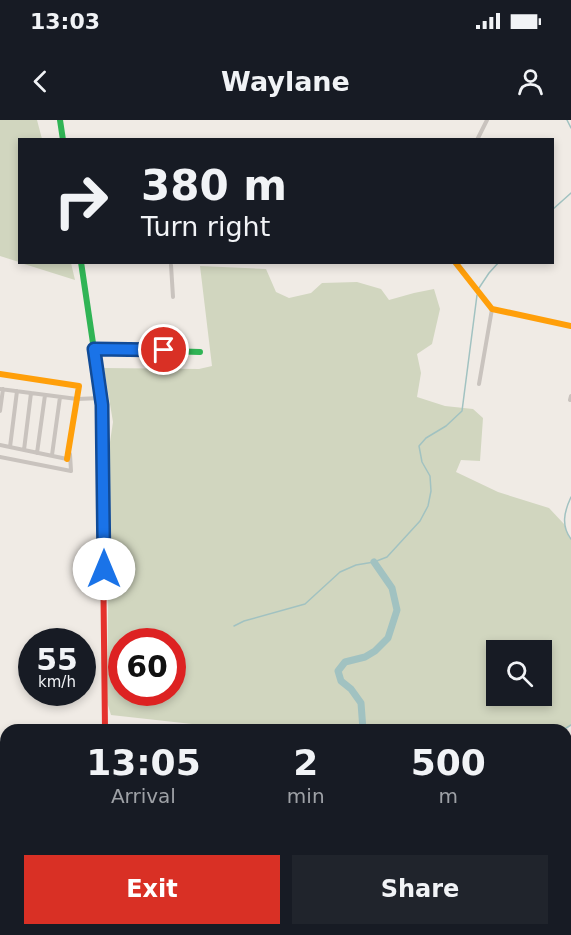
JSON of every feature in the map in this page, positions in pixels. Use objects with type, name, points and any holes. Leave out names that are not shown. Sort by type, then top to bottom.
[{"type":"main road","points":[[60,120],[63,138]]},
{"type":"main road","points":[[81,264],[103,425],[105,724]]},
{"type":"main road","points":[[457,264],[492,309],[571,326]]},
{"type":"main road","points":[[94,349],[200,352]]},
{"type":"main road","points":[[0,374],[79,386],[68,459]]},
{"type":"street","points":[[478,138],[487,120]]},
{"type":"street","points":[[171,265],[173,297]]},
{"type":"street","points":[[479,384],[492,309]]},
{"type":"street","points":[[0,411],[2,389],[77,399],[101,398]]},
{"type":"street","points":[[10,447],[17,391]]},
{"type":"street","points":[[24,450],[31,393]]},
{"type":"street","points":[[37,453],[45,395]]},
{"type":"street","points":[[52,456],[60,397]]},
{"type":"street","points":[[0,445],[68,459],[71,471],[0,457]]},
{"type":"green space","points":[[0,120],[37,120],[42,138],[18,138],[18,262],[0,256]]},
{"type":"green space","points":[[24,264],[71,264],[75,280]]},
{"type":"green space","points":[[200,266],[266,269],[276,292],[289,298],[311,293],[322,283],[357,282],[381,289],[389,300],[434,289],[440,309],[432,344],[417,354],[421,373],[417,397],[445,406],[473,409],[483,418],[480,461],[461,460],[456,472],[498,492],[549,508],[564,524],[571,539],[571,724],[192,724],[111,715],[108,706],[186,706],[186,628],[108,628],[108,705],[107,702],[110,442],[113,422],[104,368],[199,369],[212,366]]},
{"type":"waterway","points":[[567,120],[571,128]]},
{"type":"waterway","points":[[554,208],[571,193]]},
{"type":"waterway","points":[[479,288],[497,264]]},
{"type":"waterway","points":[[234,626],[244,621],[305,604],[340,572],[356,565],[387,557],[420,521],[428,506],[431,491],[430,476],[422,462],[419,446],[462,411],[477,295]]},
{"type":"waterway","points":[[571,497],[565,519],[566,529],[571,539]]},
{"type":"waterway","points":[[363,724],[361,703],[351,689],[341,681],[338,671],[345,662],[365,657],[375,651],[388,638],[397,610],[392,588],[374,562]]},
{"type":"traffic: fast","points":[[60,120],[63,138]]},
{"type":"traffic: fast","points":[[81,264],[102,404],[103,551]]},
{"type":"traffic: fast","points":[[94,349],[200,352]]},
{"type":"traffic: slow","points":[[457,264],[492,309],[571,326]]},
{"type":"traffic: slow","points":[[0,374],[79,386],[67,459]]},
{"type":"traffic: jam","points":[[103,551],[105,724]]},
{"type":"route","points":[[104,569],[103,425],[94,349],[164,350]]}]
